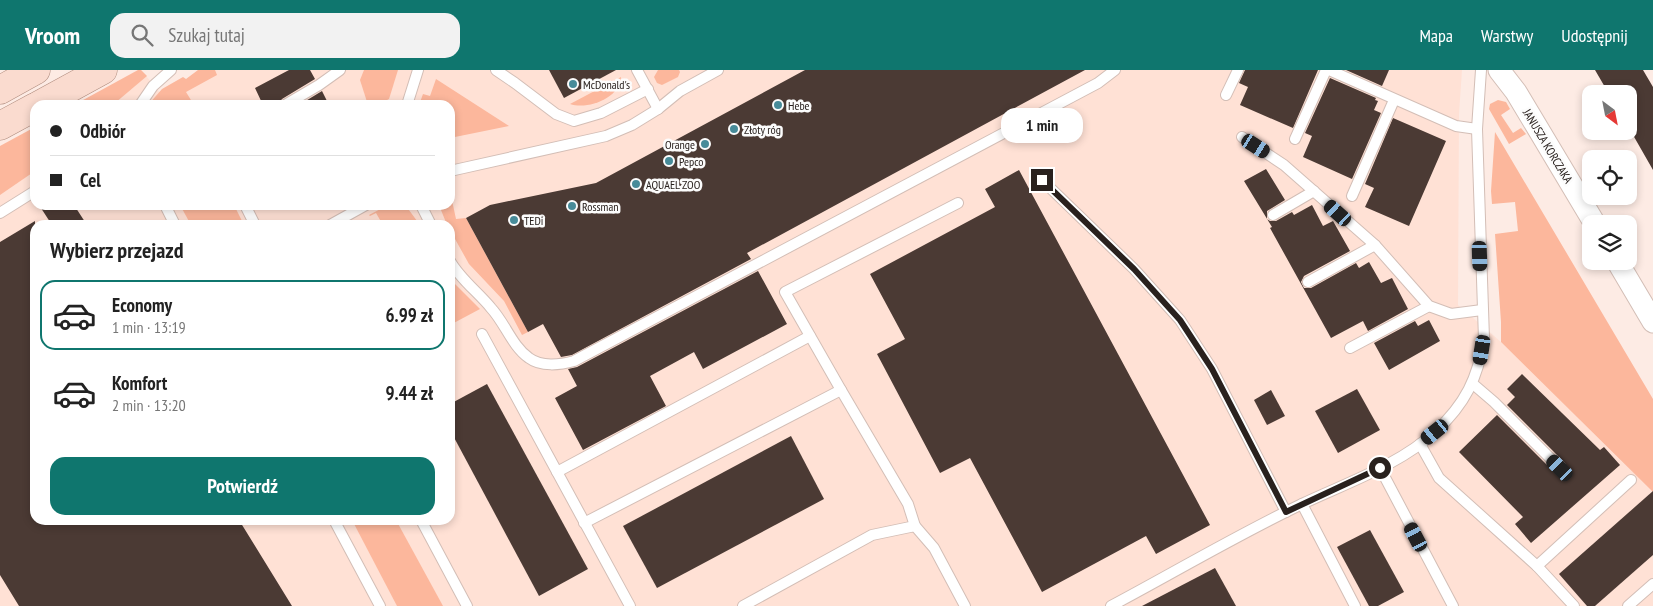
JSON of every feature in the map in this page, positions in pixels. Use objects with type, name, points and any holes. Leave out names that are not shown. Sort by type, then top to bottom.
[{"type":"main road","points":[[0,90],[36,70]]},
{"type":"main road","points":[[48,100],[104,70]]},
{"type":"main road","points":[[0,126],[30,110]]},
{"type":"street","name":"JANUSZA KORCZAKA","points":[[1499,70],[1516,92],[1590,215]]},
{"type":"street","points":[[1622,270],[1653,322]]},
{"type":"lane","points":[[143,100],[153,86],[171,70]]},
{"type":"lane","points":[[293,100],[340,70]]},
{"type":"lane","points":[[409,100],[418,70]]},
{"type":"lane","points":[[496,70],[556,114],[574,121],[601,114],[648,89]]},
{"type":"lane","points":[[637,70],[658,109]]},
{"type":"lane","points":[[455,170],[606,136],[632,125],[658,109],[680,91],[718,70]]},
{"type":"lane","points":[[455,268],[492,309],[528,358],[538,363],[561,365],[574,361],[1098,82],[1115,70]]},
{"type":"lane","points":[[1226,95],[1238,70]]},
{"type":"lane","points":[[1295,139],[1327,70],[1456,126],[1477,128]]},
{"type":"lane","points":[[1111,606],[1286,512],[1380,468],[1420,444],[1449,417],[1472,384],[1480,362],[1484,339],[1477,128],[1481,70]]},
{"type":"lane","points":[[1352,196],[1394,100]]},
{"type":"lane","points":[[1242,137],[1284,165],[1375,245],[1429,306],[1451,314],[1482,310]]},
{"type":"lane","points":[[1042,180],[1134,269],[1180,320],[1212,369],[1286,512]]},
{"type":"lane","points":[[1273,215],[1314,191]]},
{"type":"lane","points":[[0,213],[30,194]]},
{"type":"lane","points":[[958,203],[785,292],[908,504],[915,526],[934,548],[965,606]]},
{"type":"lane","points":[[339,220],[357,210]]},
{"type":"lane","points":[[1308,282],[1375,245]]},
{"type":"lane","points":[[1350,348],[1429,306]]},
{"type":"lane","points":[[482,334],[630,606]]},
{"type":"lane","points":[[557,472],[810,336]]},
{"type":"lane","points":[[1472,384],[1494,402],[1560,468]]},
{"type":"lane","points":[[584,523],[841,390]]},
{"type":"lane","points":[[1420,444],[1439,478],[1537,566],[1574,606]]},
{"type":"lane","points":[[1380,468],[1453,606]]},
{"type":"lane","points":[[1537,566],[1631,480]]},
{"type":"lane","points":[[1302,504],[1355,606]]},
{"type":"lane","points":[[337,525],[380,606]]},
{"type":"lane","points":[[424,525],[467,606]]},
{"type":"lane","points":[[743,606],[872,535],[915,526]]},
{"type":"lane","points":[[1628,606],[1653,584]]},
{"type":"shaded area","points":[[138,70],[141,70],[147,76],[119,100],[83,100]]},
{"type":"shaded area","points":[[141,70],[166,100],[92,100]]},
{"type":"shaded area","points":[[198,70],[215,70],[217,75],[186,92],[191,100],[152,100],[162,89],[183,77],[186,79]]},
{"type":"shaded area","points":[[210,70],[1462,70],[1459,114],[1458,305],[1501,342],[1653,492],[1653,606],[0,606],[0,153],[30,137],[30,210],[455,210],[455,100],[168,100]]},
{"type":"shaded area","points":[[364,70],[398,70],[389,99],[387,100],[366,100],[360,80]]},
{"type":"shaded area","points":[[658,70],[679,70],[680,72],[678,77],[662,85],[657,83],[654,77]]},
{"type":"shaded area","points":[[621,77],[615,91],[602,101],[585,105],[570,104]]},
{"type":"shaded area","points":[[436,79],[509,126],[455,137],[455,100],[421,100],[423,94],[430,96]]},
{"type":"shaded area","points":[[1498,100],[1506,102],[1510,109],[1501,115],[1513,133],[1521,128],[1526,134],[1509,144],[1489,109],[1490,104]]},
{"type":"shaded area","points":[[30,130],[30,174],[0,195],[0,146]]},
{"type":"shaded area","points":[[1495,132],[1653,399],[1653,492],[1501,342],[1495,234],[1518,231],[1515,202],[1492,204],[1491,191]]},
{"type":"shaded area","points":[[183,210],[236,210],[242,220],[188,220]]},
{"type":"shaded area","points":[[378,210],[409,210],[416,220],[380,220],[376,213],[369,215]]},
{"type":"shaded area","points":[[441,210],[454,210],[456,219],[466,218],[528,332],[522,335],[504,301],[469,264],[455,239],[455,220],[445,220]]},
{"type":"shaded area","points":[[455,284],[480,309],[455,322]]},
{"type":"shaded area","points":[[355,525],[399,525],[443,606],[397,606]]},
{"type":"building","points":[[289,70],[310,70],[315,79],[281,100],[261,100],[255,88]]},
{"type":"building","name":"McDonald's","points":[[549,70],[616,70],[564,98]]},
{"type":"building","points":[[805,70],[1085,70],[747,253],[751,259],[572,355],[561,357],[543,324],[528,332],[466,218],[490,205],[596,183]]},
{"type":"building","points":[[1245,70],[1318,70],[1293,128],[1240,105],[1248,87],[1239,83]]},
{"type":"building","points":[[1346,70],[1389,70],[1382,86]]},
{"type":"building","points":[[1595,70],[1643,70],[1653,87],[1653,170],[1636,140],[1638,140],[1638,85],[1604,85]]},
{"type":"building","points":[[1330,78],[1376,98],[1375,100],[1378,101],[1374,110],[1381,113],[1352,179],[1303,157],[1312,136],[1305,133]]},
{"type":"building","points":[[322,91],[326,100],[307,100]]},
{"type":"building","points":[[1393,118],[1446,141],[1409,226],[1365,207],[1374,188],[1365,184]]},
{"type":"building","points":[[1266,169],[1285,200],[1267,211],[1267,219],[1244,181]]},
{"type":"building","points":[[1019,170],[1210,525],[1156,554],[1146,536],[1042,592],[970,458],[940,473],[877,354],[905,339],[870,274],[995,207],[985,189]]},
{"type":"building","points":[[1312,205],[1323,226],[1333,221],[1350,251],[1304,276],[1301,282],[1304,288],[1311,288],[1356,263],[1359,268],[1369,262],[1381,283],[1392,278],[1408,309],[1368,331],[1363,321],[1331,338],[1270,228],[1272,227],[1267,219],[1276,221],[1292,212],[1294,215]]},
{"type":"building","points":[[42,210],[77,210],[84,220],[49,220]]},
{"type":"building","points":[[30,224],[30,525],[242,525],[292,606],[19,606],[0,575],[0,242]]},
{"type":"building","points":[[758,271],[787,324],[703,369],[694,352],[650,376],[666,406],[583,450],[555,398],[577,386],[568,369],[577,367]]},
{"type":"building","points":[[1429,320],[1440,341],[1389,370],[1374,343],[1415,321],[1418,326]]},
{"type":"building","points":[[1522,374],[1600,450],[1604,447],[1620,465],[1531,543],[1515,524],[1523,517],[1459,452],[1497,415],[1555,473],[1561,475],[1565,472],[1567,467],[1565,463],[1507,405],[1515,397],[1507,389]]},
{"type":"building","points":[[487,384],[588,569],[539,596],[455,439],[455,401]]},
{"type":"building","points":[[1357,389],[1380,430],[1338,453],[1315,411]]},
{"type":"building","points":[[1271,390],[1285,416],[1267,425],[1254,400]]},
{"type":"building","points":[[791,436],[824,499],[657,588],[623,526]]},
{"type":"building","points":[[1653,491],[1653,555],[1595,606],[1587,606],[1559,574]]},
{"type":"building","points":[[1370,530],[1404,592],[1378,606],[1369,606],[1337,547]]},
{"type":"building","points":[[1215,568],[1236,606],[1142,606]]},
{"type":"place","name":"McDonald's","points":[[573,84]]},
{"type":"place","name":"Hebe","points":[[778,105]]},
{"type":"place","name":"Złoty róg","points":[[734,129]]},
{"type":"place","name":"Orange","points":[[705,144]]},
{"type":"place","name":"Pepco","points":[[669,161]]},
{"type":"place","name":"AQUAEL ZOO","points":[[636,184]]},
{"type":"place","name":"Rossman","points":[[572,206]]},
{"type":"place","name":"TEDi","points":[[514,220]]},
{"type":"route","points":[[1042,180],[1134,269],[1180,320],[1212,369],[1286,512],[1380,468]]}]
